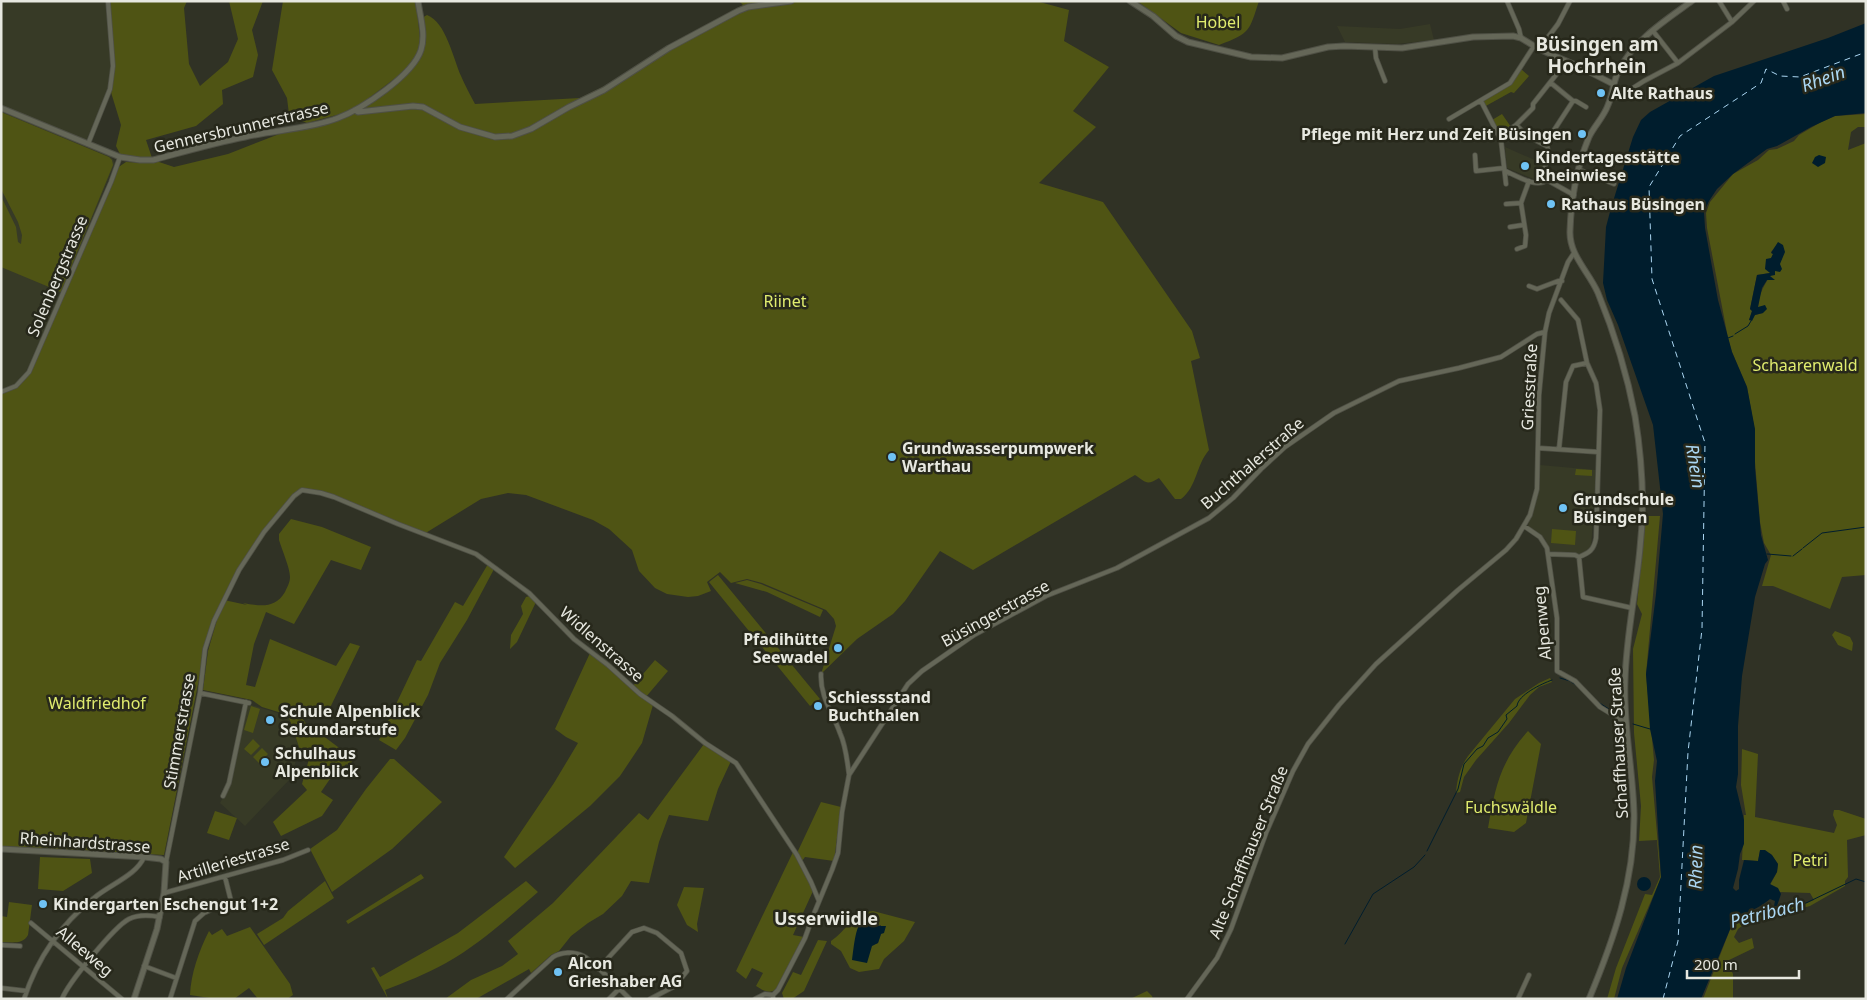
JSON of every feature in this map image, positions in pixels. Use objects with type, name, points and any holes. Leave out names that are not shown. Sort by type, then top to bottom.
[{"type":"street","points":[[88,144],[110,90],[113,66],[108,1]]},
{"type":"street","name":"Gennersbrunnerstrasse","points":[[1,108],[120,157],[140,160],[153,160],[236,139],[327,121],[358,111],[403,76],[418,59],[423,42],[418,1]]},
{"type":"street","points":[[358,111],[413,106],[422,107],[460,127],[495,137],[512,136],[531,129],[604,90],[669,48],[738,11],[748,7],[791,1]]},
{"type":"street","points":[[1130,1],[1182,39],[1251,57],[1282,58],[1328,47],[1344,46],[1402,48],[1498,35],[1521,38],[1537,48],[1613,84]]},
{"type":"street","points":[[1507,1],[1521,38]]},
{"type":"street","points":[[1449,119],[1510,82],[1558,24],[1570,1]]},
{"type":"street","points":[[1574,253],[1570,232],[1574,195],[1580,170],[1590,136],[1607,108],[1618,71],[1628,55],[1652,31],[1692,1]]},
{"type":"street","points":[[1719,1],[1732,22]]},
{"type":"street","points":[[1610,98],[1619,97],[1678,63],[1732,22],[1754,1]]},
{"type":"street","points":[[1783,1],[1787,8]]},
{"type":"street","points":[[1652,31],[1678,63]]},
{"type":"street","points":[[1375,48],[1376,58],[1385,81]]},
{"type":"street","points":[[1500,136],[1516,125],[1533,108],[1534,104],[1567,61]]},
{"type":"street","points":[[1551,83],[1573,101],[1586,107]]},
{"type":"street","points":[[1481,101],[1500,136],[1506,184]]},
{"type":"street","points":[[1545,144],[1573,101]]},
{"type":"street","points":[[1516,125],[1529,137],[1545,144],[1548,148],[1544,174],[1547,180],[1574,195]]},
{"type":"street","points":[[1475,155],[1476,171],[1505,169],[1529,181],[1544,183],[1547,180]]},
{"type":"street","name":"Solenbergstrasse","points":[[1,392],[16,386],[30,372],[120,157]]},
{"type":"street","points":[[1580,170],[1614,184]]},
{"type":"street","points":[[1517,249],[1525,246],[1526,235],[1521,202],[1529,181]]},
{"type":"street","points":[[1506,204],[1521,202]]},
{"type":"street","points":[[1510,227],[1523,225]]},
{"type":"street","name":"Griesstraße","points":[[1524,526],[1530,515],[1537,489],[1539,395],[1545,332],[1549,312],[1569,260],[1574,253]]},
{"type":"street","name":"Schaffhauser Straße","points":[[1574,253],[1591,279],[1604,311],[1625,375],[1636,423],[1642,470],[1643,514],[1641,547],[1624,682],[1626,723],[1634,798],[1633,854],[1627,888],[1616,925],[1589,999]]},
{"type":"street","points":[[1529,286],[1537,289],[1558,280],[1562,281]]},
{"type":"street","points":[[1548,554],[1575,555],[1579,557],[1590,552],[1594,547],[1600,410],[1596,383],[1588,362],[1578,320],[1561,300]]},
{"type":"street","name":"Buchthalerstraße","points":[[1117,568],[1209,518],[1233,498],[1285,447],[1334,413],[1399,380],[1501,357],[1537,334],[1545,332]]},
{"type":"street","points":[[1559,449],[1566,382],[1573,366],[1588,362]]},
{"type":"street","points":[[1538,448],[1598,452]]},
{"type":"street","name":"Stimmerstrasse","points":[[134,999],[160,916],[166,862],[200,693],[205,649],[214,620],[239,570],[264,532],[300,490]]},
{"type":"street","name":"Widlenstrasse","points":[[300,490],[334,497],[476,554],[529,593],[574,639],[608,665],[640,694],[672,716],[705,743],[736,763],[797,855],[819,901]]},
{"type":"street","name":"Alpenweg","points":[[1524,526],[1544,542],[1548,554],[1557,625],[1557,671],[1575,682],[1600,707],[1626,723]]},
{"type":"street","name":"Alte Schaffhauser Straße","points":[[1187,999],[1217,958],[1231,929],[1266,833],[1293,771],[1308,744],[1339,705],[1376,664],[1458,590],[1506,550],[1524,526]]},
{"type":"street","points":[[1579,557],[1583,597],[1632,608]]},
{"type":"street","name":"Büsingerstrasse","points":[[773,997],[805,938],[838,853],[842,812],[849,774],[908,684],[922,671],[974,635],[1046,596],[1117,568]]},
{"type":"street","points":[[821,674],[822,693],[846,748],[849,774]]},
{"type":"street","points":[[200,693],[248,703],[229,783],[223,796]]},
{"type":"street","name":"Rheinhardstrasse","points":[[1,849],[144,857],[160,859],[166,862]]},
{"type":"street","name":"Artilleriestrasse","points":[[164,893],[283,860],[308,850]]},
{"type":"street","points":[[24,999],[36,968],[53,940],[80,910],[105,889],[140,866],[144,857]]},
{"type":"street","points":[[170,999],[195,921],[204,913],[231,901],[225,877]]},
{"type":"street","points":[[62,999],[67,988],[125,921],[140,916],[160,916]]},
{"type":"street","name":"Alleeweg","points":[[31,923],[122,999]]},
{"type":"street","points":[[598,969],[632,932],[644,928],[657,933],[681,953],[687,971],[675,986],[650,999]]},
{"type":"street","points":[[1,945],[20,946]]},
{"type":"street","points":[[507,999],[557,955],[570,953],[583,956],[630,999]]},
{"type":"street","points":[[144,966],[176,978]]},
{"type":"street","points":[[1518,999],[1529,975]]},
{"type":"street","points":[[1,988],[27,991]]},
{"type":"street","points":[[609,999],[619,989]]},
{"type":"street","points":[[755,999],[765,994],[773,997]]},
{"type":"shaded area","points":[[1,1],[108,1],[113,66],[110,89],[85,143],[110,155],[115,163],[35,361],[20,382],[1,392]]},
{"type":"shaded area","points":[[1430,24],[1434,40],[1397,44],[1345,42],[1337,26],[1400,29]]},
{"type":"shaded area","name":"Kindertagesstätte Rheinwiese","points":[[1505,147],[1544,164],[1542,174],[1544,180],[1539,181],[1507,168]]},
{"type":"shaded area","name":"Grundschule Büsingen","points":[[1540,465],[1596,470],[1591,549],[1581,554],[1550,551],[1545,539],[1528,526],[1538,490]]},
{"type":"shaded area","name":"Schulhaus Alpenblick","points":[[248,704],[288,716],[299,747],[292,777],[245,826],[220,803],[230,784],[240,730]]},
{"type":"green space","points":[[108,1],[187,1],[184,8],[189,64],[200,86],[228,62],[238,39],[229,1],[263,1],[252,30],[258,55],[253,77],[222,90],[223,104],[196,126],[146,140],[152,158],[143,159],[120,154],[116,146],[121,125],[110,89],[113,66]]},
{"type":"green space","points":[[283,1],[416,1],[420,39],[418,52],[410,67],[357,107],[344,113],[307,123],[289,114],[287,98],[272,70]]},
{"type":"green space","name":"Riinet","points":[[739,1],[1036,1],[1069,10],[1064,41],[1109,67],[1073,111],[1096,127],[1039,183],[1103,202],[1192,331],[1200,358],[1191,361],[1209,450],[1201,462],[1186,494],[1181,499],[1175,499],[1159,478],[1146,482],[1135,475],[973,570],[940,551],[905,601],[893,614],[857,639],[821,674],[836,626],[834,619],[826,610],[762,583],[747,579],[731,583],[720,572],[707,582],[711,591],[698,596],[688,597],[667,594],[655,588],[639,571],[632,550],[609,529],[593,520],[526,495],[508,493],[481,499],[424,534],[334,497],[300,490],[264,532],[239,570],[224,600],[247,605],[243,603],[267,605],[272,604],[281,597],[290,581],[290,573],[279,540],[279,534],[291,519],[322,527],[371,547],[361,570],[331,560],[294,624],[266,612],[254,644],[246,685],[255,687],[270,639],[336,666],[350,643],[360,646],[326,716],[305,707],[301,714],[307,724],[317,732],[315,734],[322,735],[354,759],[349,766],[346,764],[337,779],[332,776],[321,792],[333,800],[322,816],[281,836],[273,822],[307,790],[302,784],[309,759],[308,748],[303,756],[299,756],[296,761],[294,760],[299,747],[288,715],[262,707],[252,700],[203,690],[208,651],[221,606],[205,649],[164,855],[1,846],[1,392],[25,378],[117,168],[126,162],[145,163],[156,161],[174,167],[228,154],[287,131],[327,123],[361,109],[406,76],[416,65],[423,49],[422,18],[427,15],[434,19],[444,33],[461,76],[475,104],[580,98],[609,84],[667,46],[743,5]]},
{"type":"green space","name":"Hobel","points":[[1137,1],[1259,1],[1247,30],[1243,34],[1219,45],[1181,33]]},
{"type":"green space","points":[[1521,69],[1529,76],[1514,93],[1511,92],[1484,107],[1481,101],[1504,87]]},
{"type":"green space","points":[[1,112],[109,157],[112,160],[113,165],[61,292],[1,267],[1,196],[16,227],[18,242],[21,244],[22,235],[18,222],[1,189]]},
{"type":"green space","points":[[1502,114],[1511,127],[1500,133],[1492,120]]},
{"type":"green space","name":"Schaarenwald","points":[[1866,114],[1866,127],[1858,127],[1851,132],[1848,150],[1866,143],[1866,575],[1842,577],[1830,609],[1773,586],[1762,586],[1771,555],[1764,543],[1760,522],[1755,462],[1755,432],[1747,387],[1728,338],[1707,228],[1706,213],[1710,202],[1733,174],[1758,160],[1769,150],[1777,149],[1794,141],[1799,135],[1835,116]],"holes":[[[1778,243],[1780,264],[1762,289],[1758,307],[1763,313],[1755,315],[1749,320],[1757,275],[1770,273],[1773,254],[1771,252]]]},
{"type":"green space","points":[[1576,469],[1592,470],[1592,476],[1575,475]]},
{"type":"green space","points":[[1646,516],[1660,516],[1646,674],[1654,760],[1652,777],[1661,878],[1622,968],[1614,999],[1607,999],[1616,968],[1645,894],[1652,895],[1660,877],[1657,840],[1639,841],[1641,806],[1634,733],[1633,649],[1642,614],[1637,604]]},
{"type":"green space","points":[[1552,529],[1576,531],[1575,545],[1551,543]]},
{"type":"green space","points":[[488,564],[493,568],[493,571],[467,620],[440,663],[428,695],[405,738],[396,750],[379,740],[417,660],[421,661],[455,602],[463,606]]},
{"type":"green space","points":[[718,575],[820,699],[810,706],[709,582]]},
{"type":"green space","points":[[747,580],[823,610],[820,617],[767,592],[735,583]]},
{"type":"green space","points":[[530,596],[536,602],[517,642],[510,649],[511,635],[523,614],[521,606],[526,597]]},
{"type":"green space","points":[[1835,631],[1850,637],[1853,643],[1852,651],[1838,645],[1832,635]]},
{"type":"green space","points":[[590,653],[653,705],[642,743],[620,776],[590,806],[515,868],[504,857],[554,783],[578,743],[555,729]]},
{"type":"green space","points":[[655,660],[668,671],[645,698],[632,687]]},
{"type":"green space","points":[[1550,678],[1552,682],[1539,687],[1530,695],[1509,723],[1476,760],[1464,777],[1460,792],[1456,793],[1459,774],[1468,756],[1515,699]]},
{"type":"green space","points":[[251,706],[260,709],[253,733],[244,730]]},
{"type":"green space","name":"Fuchswäldle","points":[[1528,731],[1541,744],[1526,823],[1514,832],[1488,828],[1500,776],[1511,754]]},
{"type":"green space","points":[[253,739],[260,746],[251,755],[244,749]]},
{"type":"green space","points":[[704,744],[731,761],[718,789],[708,821],[669,815],[659,842],[649,883],[631,881],[622,896],[603,914],[571,936],[559,951],[551,955],[531,973],[529,969],[476,999],[445,999],[471,980],[502,966],[518,954],[508,941],[553,903],[639,813],[648,820]]},
{"type":"green space","points":[[262,748],[268,754],[259,763],[253,757]]},
{"type":"green space","name":"Petri","points":[[1742,749],[1758,754],[1755,817],[1834,833],[1837,825],[1833,815],[1834,810],[1839,810],[1866,819],[1866,835],[1847,840],[1848,877],[1845,881],[1845,886],[1810,906],[1746,923],[1738,929],[1734,937],[1739,943],[1752,938],[1754,948],[1727,961],[1733,974],[1733,999],[1703,999],[1731,927],[1740,920],[1775,911],[1778,908],[1797,907],[1814,900],[1810,893],[1779,892],[1770,885],[1777,872],[1778,864],[1771,854],[1760,851],[1758,861],[1742,860],[1744,815],[1746,815],[1741,785]]},
{"type":"green space","points":[[390,759],[394,759],[442,802],[392,849],[332,892],[310,849],[337,830]]},
{"type":"green space","points":[[821,802],[841,807],[834,861],[805,857],[802,861],[797,853]]},
{"type":"green space","points":[[215,811],[237,818],[229,840],[207,833]]},
{"type":"green space","points":[[793,852],[813,891],[793,935],[804,937],[777,988],[767,991],[756,986],[763,973],[752,968],[746,979],[736,971]]},
{"type":"green space","points":[[40,857],[90,859],[92,873],[63,891],[38,889]]},
{"type":"green space","points":[[421,874],[424,878],[348,924],[346,921]]},
{"type":"green space","points":[[325,881],[334,898],[264,945],[257,934],[283,918],[288,911]]},
{"type":"green space","points":[[526,881],[538,892],[459,956],[416,978],[385,990],[388,999],[371,968],[374,967],[380,977],[458,933]]},
{"type":"green space","points":[[684,887],[704,888],[697,924],[698,932],[687,925],[677,905]]},
{"type":"green space","points":[[9,902],[32,905],[28,935],[20,942],[1,942],[1,916],[7,917]]},
{"type":"green space","points":[[873,911],[915,922],[904,941],[884,959],[879,969],[859,972],[850,968],[841,951],[831,944],[831,941],[855,919],[866,912]],"holes":[[[871,920],[876,926],[881,925],[881,934],[878,943],[872,945]]]},
{"type":"green space","points":[[250,927],[290,984],[293,995],[287,999],[258,999],[249,988],[234,999],[216,999],[190,995],[196,962],[209,931],[212,935],[222,929],[227,936]]},
{"type":"green space","points":[[818,940],[827,941],[804,991],[792,999],[784,999],[782,993],[793,972],[801,975]]},
{"type":"green space","points":[[1147,991],[1153,999],[1130,999]]},
{"type":"water","name":"Rhein","points":[[1866,23],[1866,113],[1835,116],[1777,146],[1767,149],[1733,174],[1717,189],[1704,212],[1705,228],[1718,300],[1732,352],[1747,387],[1755,429],[1755,468],[1761,535],[1768,560],[1765,564],[1755,597],[1742,676],[1736,787],[1744,820],[1744,844],[1733,888],[1736,891],[1739,889],[1739,880],[1744,860],[1758,861],[1760,850],[1765,850],[1772,855],[1778,864],[1777,872],[1770,884],[1778,888],[1781,894],[1777,906],[1774,906],[1775,901],[1770,899],[1752,910],[1732,916],[1731,927],[1701,999],[1617,999],[1626,968],[1661,877],[1655,781],[1657,761],[1650,729],[1646,674],[1663,514],[1653,425],[1618,325],[1607,300],[1603,283],[1606,227],[1633,137],[1641,120],[1650,112],[1714,76],[1828,38]]},
{"type":"water","points":[[1819,155],[1826,157],[1825,163],[1818,167],[1812,163],[1815,157]]},
{"type":"water","points":[[1778,242],[1783,245],[1785,252],[1780,264],[1782,269],[1780,272],[1775,271],[1775,275],[1770,276],[1775,280],[1767,280],[1762,288],[1758,307],[1765,305],[1767,309],[1763,313],[1755,315],[1752,321],[1749,320],[1757,275],[1770,273],[1765,269],[1766,259],[1771,258],[1773,254],[1771,253]]},
{"type":"water","points":[[1641,877],[1647,877],[1651,884],[1647,891],[1641,891],[1637,887],[1637,881]]},
{"type":"water","points":[[866,916],[876,926],[886,926],[878,943],[872,946],[867,963],[852,960],[857,930],[862,919]]},
{"type":"waterway","points":[[1735,334],[1748,326],[1751,321]]},
{"type":"waterway","points":[[1728,338],[1733,336]]},
{"type":"waterway","points":[[1803,548],[1822,533],[1866,527]]},
{"type":"waterway","points":[[1793,556],[1802,549]]},
{"type":"waterway","points":[[1767,554],[1791,556]]},
{"type":"waterway","points":[[1560,678],[1570,681],[1577,686]]},
{"type":"waterway","points":[[1427,851],[1458,789],[1464,764],[1477,749],[1483,746],[1488,738],[1498,732],[1507,719],[1506,715],[1517,706],[1521,698],[1536,687],[1552,680]]},
{"type":"waterway","points":[[1598,702],[1623,718]]},
{"type":"waterway","points":[[1633,724],[1650,729]]},
{"type":"waterway","points":[[1345,944],[1373,894],[1414,867],[1425,855]]},
{"type":"waterway","name":"Petribach","points":[[1730,920],[1778,907],[1791,907],[1806,903],[1856,879],[1866,882]]},
{"type":"ferry route","points":[[1663,999],[1678,941],[1688,752],[1702,629],[1705,443],[1652,279],[1649,187],[1680,136],[1761,83],[1766,69],[1780,76],[1800,77],[1866,52]]},
{"type":"place","name":"Alte Rathaus","points":[[1601,93]]},
{"type":"place","name":"Pflege mit Herz und Zeit Büsingen","points":[[1582,134]]},
{"type":"place","name":"Kindertagesstätte Rheinwiese","points":[[1525,166]]},
{"type":"place","name":"Rathaus Büsingen","points":[[1551,204]]},
{"type":"place","name":"Grundwasserpumpwerk Warthau","points":[[892,457]]},
{"type":"place","name":"Grundschule Büsingen","points":[[1563,508]]},
{"type":"place","name":"Pfadihütte Seewadel","points":[[838,648]]},
{"type":"place","name":"Schiessstand Buchthalen","points":[[818,706]]},
{"type":"place","name":"Schule Alpenblick Sekundarstufe","points":[[270,720]]},
{"type":"place","name":"Schulhaus Alpenblick","points":[[265,762]]},
{"type":"place","name":"Kindergarten Eschengut 1+2","points":[[43,904]]},
{"type":"place","name":"Alcon Grieshaber AG","points":[[558,972]]},
{"type":"district","name":"Büsingen am Hochrhein","points":[[1597,55]]},
{"type":"district","name":"Usserwiidle","points":[[826,918]]},
{"type":"park label","name":"Waldfriedhof","points":[[97,703]]}]
